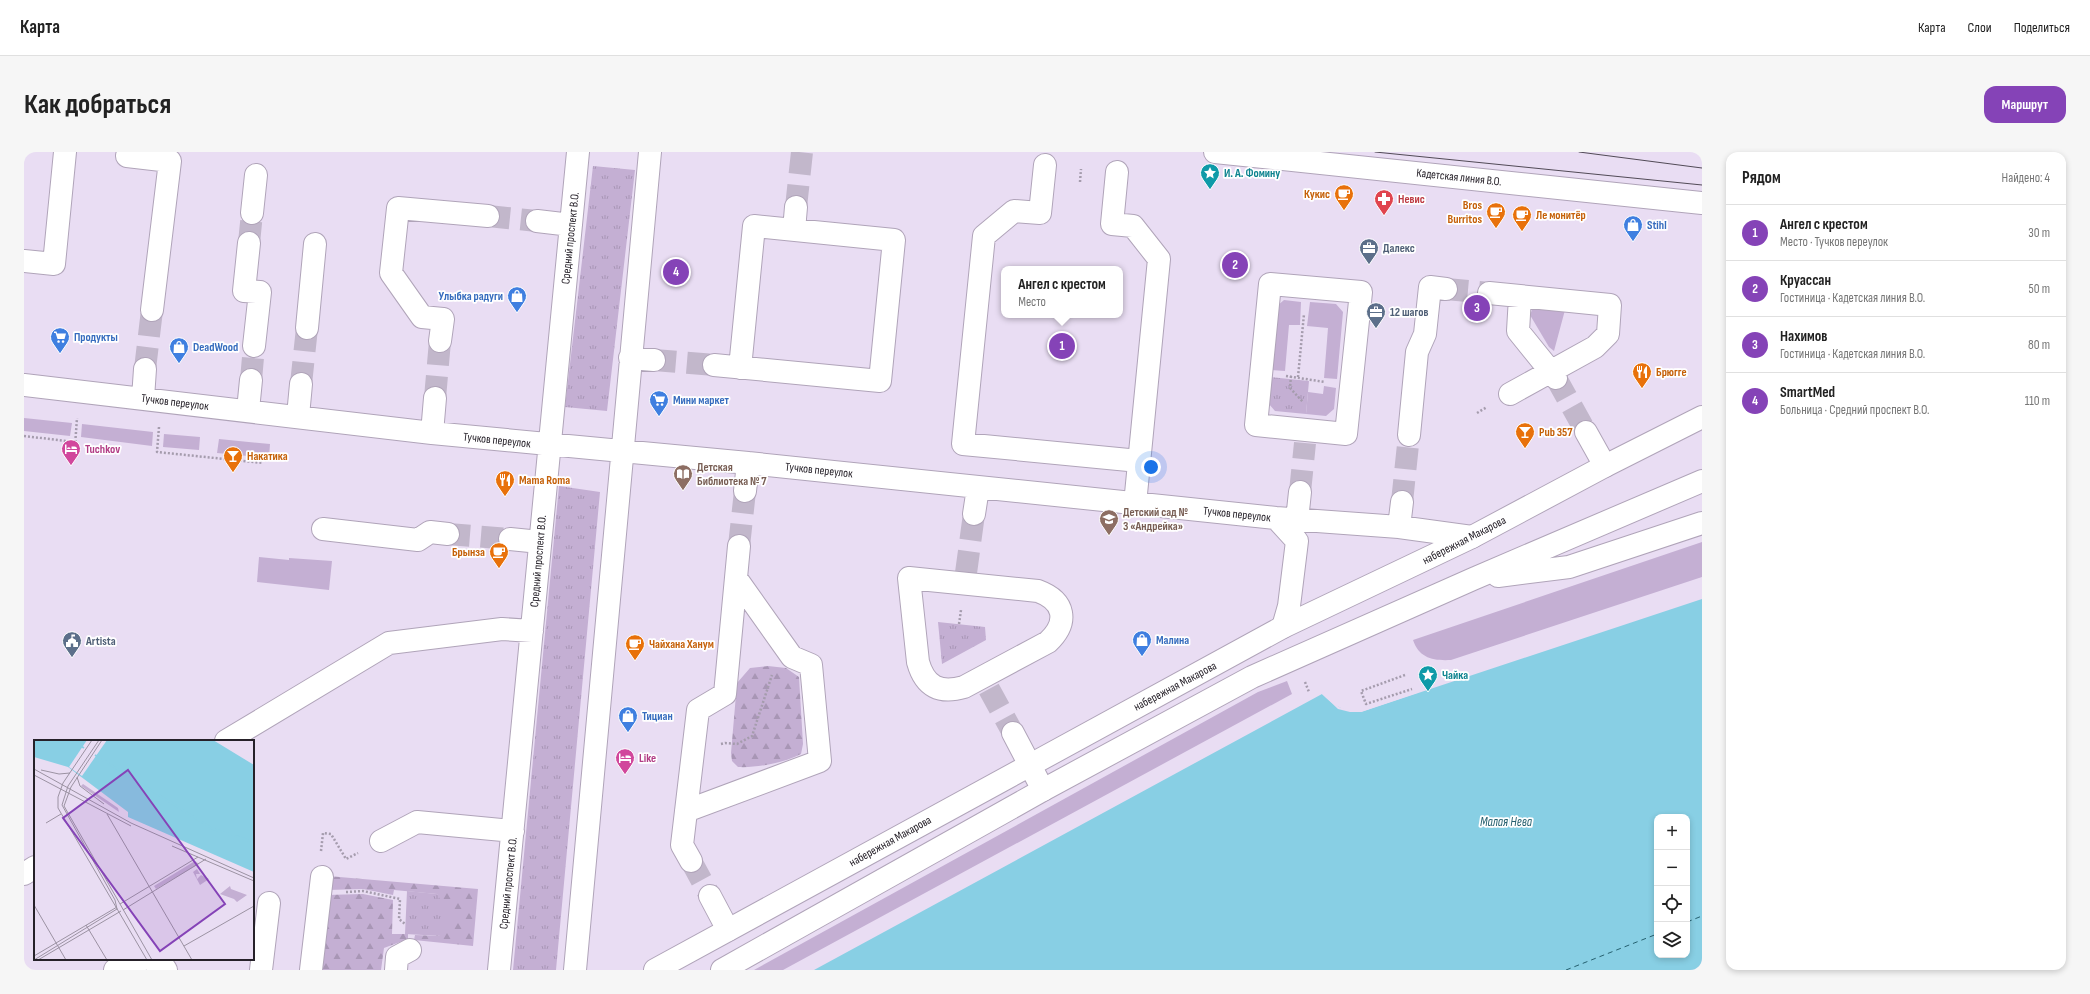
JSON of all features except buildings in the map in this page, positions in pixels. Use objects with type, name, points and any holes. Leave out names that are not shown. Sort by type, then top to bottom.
[{"type":"street","points":[[24,261],[54,264],[65,152]]},
{"type":"street","name":"Средний проспект В.О.","points":[[499,970],[578,152]]},
{"type":"street","points":[[575,970],[650,152]]},
{"type":"street","name":"Кадетская линия В.О.","points":[[1215,152],[1702,203]]},
{"type":"street","points":[[127,156],[170,161],[152,310]]},
{"type":"street","points":[[1045,165],[1040,213],[1014,211],[984,236],[963,444],[1139,461]]},
{"type":"street","points":[[1117,172],[1112,224],[1133,226],[1159,259],[1135,504]]},
{"type":"street","points":[[252,213],[256,175]]},
{"type":"street","points":[[794,230],[796,207]]},
{"type":"street","points":[[440,341],[443,319],[422,318],[391,273],[398,208],[488,216]]},
{"type":"street","points":[[537,221],[571,225]]},
{"type":"street","points":[[714,365],[740,368],[880,381],[894,240],[754,226],[740,368]]},
{"type":"street","points":[[249,243],[244,290],[260,292],[254,346]]},
{"type":"street","points":[[307,328],[315,244]]},
{"type":"street","points":[[1270,284],[1361,292],[1346,434],[1306,437],[1256,426],[1261,374],[1270,284]]},
{"type":"street","points":[[1408,435],[1417,352],[1425,334],[1430,287],[1446,289]]},
{"type":"street","points":[[1489,293],[1610,305],[1608,334],[1595,347],[1553,374],[1510,394]]},
{"type":"street","points":[[1520,297],[1518,331],[1553,374]]},
{"type":"street","points":[[630,358],[654,360]]},
{"type":"street","points":[[142,398],[145,369]]},
{"type":"street","points":[[248,410],[251,380]]},
{"type":"street","points":[[298,416],[302,384]]},
{"type":"street","name":"Тучков переулок","points":[[24,385],[248,410],[432,433],[748,462],[978,488],[1287,519],[1399,527],[1472,537]]},
{"type":"street","points":[[432,433],[435,398]]},
{"type":"street","name":"набережная Макарова","points":[[655,970],[1283,627],[1472,537],[1605,466],[1702,417]]},
{"type":"street","points":[[1586,432],[1605,466]]},
{"type":"street","points":[[745,491],[748,462]]},
{"type":"street","points":[[722,970],[1044,790],[1252,677],[1473,579],[1702,482]]},
{"type":"street","points":[[974,514],[978,488]]},
{"type":"street","points":[[1283,627],[1289,606],[1296,541],[1287,519],[1300,492]]},
{"type":"street","points":[[1399,527],[1402,502]]},
{"type":"street","points":[[1473,579],[1569,567],[1702,523]]},
{"type":"street","points":[[323,529],[418,540],[430,532],[448,534]]},
{"type":"street","points":[[510,539],[540,542]]},
{"type":"street","points":[[691,861],[682,845],[698,710],[725,694],[739,546]]},
{"type":"street","points":[[686,811],[820,761],[811,665],[792,657],[736,578]]},
{"type":"street","points":[[909,578],[966,578],[1038,591],[1051,596],[1060,606],[1062,619],[1058,632],[1048,642],[986,683],[952,690],[940,689],[930,683],[922,674],[918,662],[909,578]]},
{"type":"street","points":[[228,740],[389,643],[502,629],[532,631]]},
{"type":"street","points":[[1013,733],[1044,790]]},
{"type":"street","points":[[382,841],[417,822],[513,831]]},
{"type":"street","points":[[24,874],[34,868]]},
{"type":"street","points":[[311,970],[321,884]]},
{"type":"street","points":[[710,896],[728,930]]},
{"type":"street","points":[[261,970],[269,903]]},
{"type":"street","points":[[396,970],[397,957],[410,950]]},
{"type":"street","points":[[115,970],[126,964],[140,960]]},
{"type":"street","points":[[152,960],[164,967],[166,970]]},
{"type":"path","points":[[1080,182],[1081,169]]},
{"type":"path","points":[[1298,377],[1307,287]]},
{"type":"path","points":[[1261,374],[1298,377],[1351,385]]},
{"type":"path","points":[[1477,413],[1487,407]]},
{"type":"path","points":[[75,446],[78,415]]},
{"type":"path","points":[[160,424],[157,454],[263,463]]},
{"type":"path","points":[[24,436],[75,442]]},
{"type":"path","points":[[692,759],[725,743],[737,744],[752,736],[783,644]]},
{"type":"path","points":[[1405,676],[1361,691],[1366,704],[1412,689]]},
{"type":"path","points":[[382,841],[346,859],[331,834],[323,833],[319,866],[321,884],[400,899],[399,919],[412,930],[410,950]]},
{"type":"green space","points":[[593,166],[635,170],[607,411],[565,407]]},
{"type":"green space","points":[[1284,300],[1301,302],[1300,325],[1289,325],[1285,371],[1271,370],[1277,306]]},
{"type":"green space","points":[[1310,302],[1336,304],[1343,312],[1337,379],[1324,378],[1328,328],[1307,326]]},
{"type":"green space","points":[[1538,307],[1565,310],[1554,351],[1549,347],[1530,315],[1532,310]]},
{"type":"green space","points":[[1270,377],[1309,381],[1306,414],[1275,411],[1268,403]]},
{"type":"green space","points":[[1324,386],[1336,388],[1334,409],[1326,416],[1306,414],[1308,392],[1323,394]]},
{"type":"green space","points":[[24,418],[72,423],[70,436],[24,431]]},
{"type":"green space","points":[[82,424],[153,432],[152,446],[81,437]]},
{"type":"green space","points":[[164,434],[200,437],[199,450],[163,447]]},
{"type":"green space","points":[[219,439],[270,444],[269,458],[217,453]]},
{"type":"green space","points":[[559,486],[600,492],[556,970],[513,970]]},
{"type":"green space","points":[[1702,542],[1702,577],[1451,660],[1438,660],[1423,655],[1413,640]]},
{"type":"green space","points":[[259,557],[289,560],[289,558],[332,561],[329,590],[257,582]]},
{"type":"green space","points":[[938,622],[985,627],[986,640],[942,664]]},
{"type":"green space","points":[[768,666],[786,668],[799,677],[803,744],[801,754],[787,760],[770,764],[753,767],[738,767],[732,761],[731,753],[737,683],[750,668]]},
{"type":"green space","points":[[1287,681],[1292,694],[783,970],[754,970],[1258,692]]},
{"type":"green space","points":[[328,876],[478,889],[473,946],[414,940],[415,935],[440,936],[442,910],[437,894],[394,890],[393,895],[363,889],[327,890]]},
{"type":"green space","points":[[407,891],[437,894],[443,904],[443,910],[455,910],[454,925],[441,924],[441,936],[405,934]]},
{"type":"green space","points":[[363,894],[393,900],[392,934],[408,934],[408,939],[384,948],[381,970],[318,970],[326,895]]},
{"type":"water","name":"Малая Нева","points":[[1702,599],[1702,970],[814,970],[1322,694],[1340,708],[1361,712]]},
{"type":"pier","points":[[1417,691],[1417,693],[1361,712],[1350,712],[1338,709],[1322,694],[1323,693],[1339,707],[1350,710],[1361,710]]},
{"type":"ferry route","points":[[1690,921],[1702,916]]},
{"type":"ferry route","points":[[1566,970],[1654,935]]},
{"type":"tunnel","points":[[796,207],[802,152]]},
{"type":"tunnel","points":[[249,243],[252,213]]},
{"type":"tunnel","points":[[488,216],[537,221]]},
{"type":"tunnel","points":[[1446,289],[1489,293]]},
{"type":"tunnel","points":[[145,369],[152,310]]},
{"type":"tunnel","points":[[301,384],[307,328]]},
{"type":"tunnel","points":[[435,398],[440,341]]},
{"type":"tunnel","points":[[251,380],[254,346]]},
{"type":"tunnel","points":[[654,360],[714,365]]},
{"type":"tunnel","points":[[1556,378],[1586,432]]},
{"type":"tunnel","points":[[1402,502],[1409,435]]},
{"type":"tunnel","points":[[1300,492],[1305,443]]},
{"type":"tunnel","points":[[739,546],[745,491]]},
{"type":"tunnel","points":[[966,573],[974,514]]},
{"type":"tunnel","points":[[448,534],[510,539]]},
{"type":"tunnel","points":[[989,689],[1013,733]]},
{"type":"tunnel","points":[[691,861],[710,896]]},
{"type":"tram line","points":[[1375,152],[1702,185]]},
{"type":"tram line","points":[[1579,152],[1702,168]]},
{"type":"place","name":"И. А. Фомину","points":[[1210,190]]},
{"type":"place","name":"Кукис","points":[[1344,211]]},
{"type":"place","name":"Невис","points":[[1384,216]]},
{"type":"place","name":"Bros Burritos","points":[[1496,229]]},
{"type":"place","name":"Ле монитёр","points":[[1522,232]]},
{"type":"place","name":"Stihl","points":[[1633,242]]},
{"type":"place","name":"Круассан","points":[[1235,265]]},
{"type":"place","name":"Далекс","points":[[1369,265]]},
{"type":"place","name":"SmartMed","points":[[676,272]]},
{"type":"place","name":"Нахимов","points":[[1477,308]]},
{"type":"place","name":"Улыбка радуги","points":[[517,313]]},
{"type":"place","name":"12 шагов","points":[[1376,329]]},
{"type":"place","name":"Ангел с крестом","points":[[1062,346]]},
{"type":"place","name":"Продукты","points":[[60,354]]},
{"type":"place","name":"DeadWood","points":[[179,364]]},
{"type":"place","name":"Брюгге","points":[[1642,389]]},
{"type":"place","name":"Мини маркет","points":[[659,417]]},
{"type":"place","name":"Pub 357","points":[[1525,449]]},
{"type":"place","name":"Tuchkov","points":[[71,466]]},
{"type":"place","name":"Накатика","points":[[233,473]]},
{"type":"place","name":"Детская Библиотека № 7","points":[[683,491]]},
{"type":"place","name":"Mama Roma","points":[[505,497]]},
{"type":"place","name":"Детский сад № 3 «Андрейка»","points":[[1109,536]]},
{"type":"place","name":"Брынза","points":[[499,569]]},
{"type":"place","name":"Малина","points":[[1142,657]]},
{"type":"place","name":"Artista","points":[[72,658]]},
{"type":"place","name":"Чайхана Ханум","points":[[635,661]]},
{"type":"place","name":"Чайка","points":[[1428,692]]},
{"type":"place","name":"Тициан","points":[[628,733]]},
{"type":"place","name":"Like","points":[[625,775]]}]
